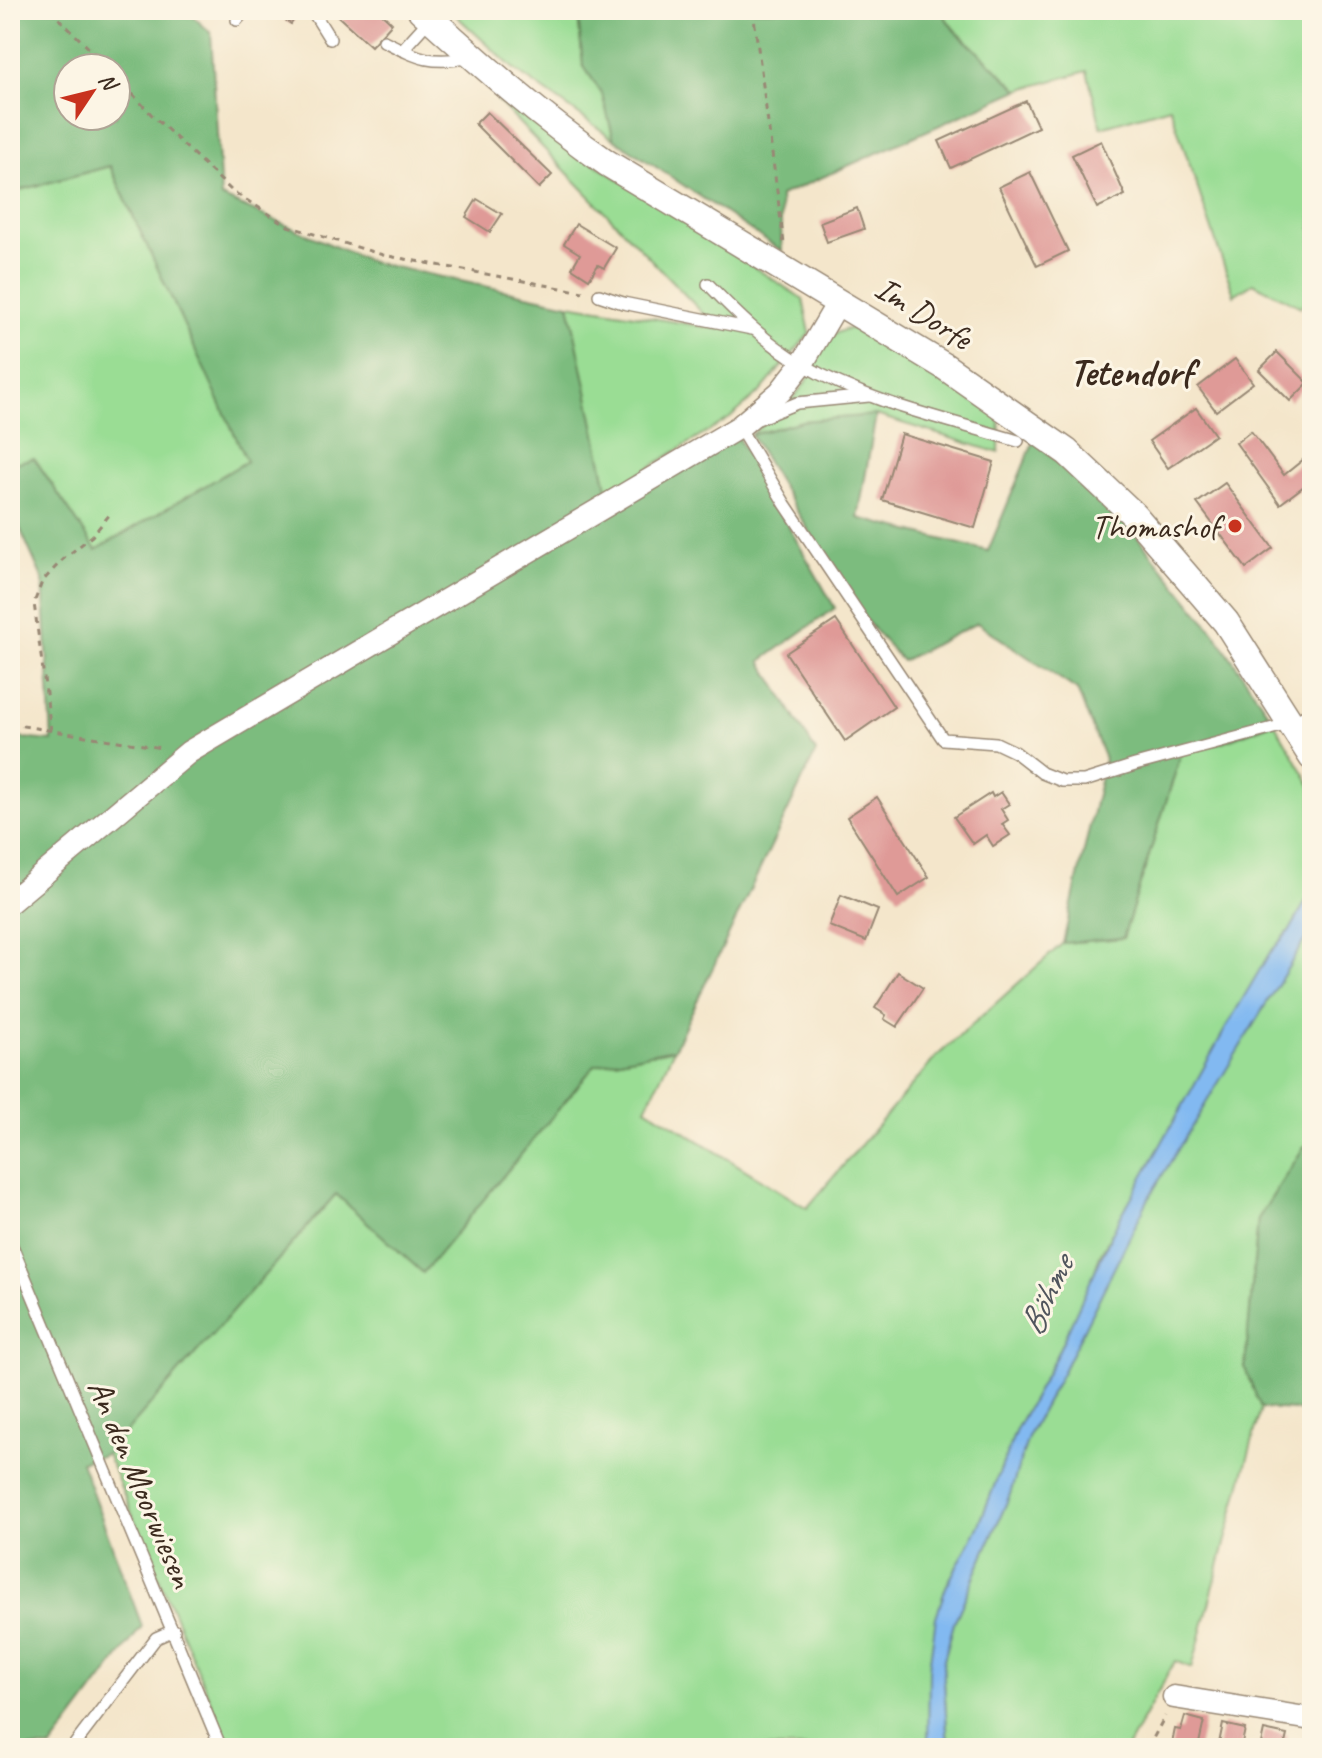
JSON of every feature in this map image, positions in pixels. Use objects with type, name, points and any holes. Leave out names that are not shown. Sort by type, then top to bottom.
[{"type":"street","name":"Im Dorfe","points":[[426,14],[472,57],[564,133],[607,163],[986,393],[1067,452],[1134,515],[1186,572],[1302,717],[1312,757]]},
{"type":"street","points":[[10,902],[189,752],[739,427],[780,392],[802,364],[839,301]]},
{"type":"street","points":[[1174,1697],[1312,1719]]},
{"type":"lane","points":[[312,10],[330,39]]},
{"type":"lane","points":[[402,50],[426,14]]},
{"type":"lane","points":[[384,41],[419,58],[443,62],[472,57]]},
{"type":"lane","points":[[708,284],[752,329],[802,364],[869,396],[1018,441]]},
{"type":"lane","points":[[599,295],[623,303],[752,329]]},
{"type":"lane","points":[[869,396],[797,403],[739,427],[785,504],[943,739],[996,743],[1015,752],[1042,773],[1062,781],[1084,781],[1302,717]]},
{"type":"lane","name":"An den Moorwiesen","points":[[10,1241],[221,1748]]},
{"type":"lane","points":[[72,1748],[156,1638],[174,1630]]},
{"type":"path","points":[[50,10],[93,52]]},
{"type":"path","points":[[753,10],[786,255]]},
{"type":"path","points":[[132,93],[232,191],[288,226],[383,255],[599,295]]},
{"type":"path","points":[[51,731],[34,603],[42,582],[62,560],[92,536],[111,513]]},
{"type":"path","points":[[10,724],[189,752]]},
{"type":"path","points":[[1148,1748],[1174,1697]]},
{"type":"green space","points":[[10,10],[186,10],[211,33],[221,197],[371,262],[569,304],[608,493],[737,436],[835,608],[761,661],[816,752],[674,1049],[595,1065],[423,1273],[336,1194],[107,1454],[81,1462],[142,1626],[51,1748],[10,1748],[10,737],[52,741],[43,580],[10,506],[10,464],[34,458],[96,550],[247,461],[110,166],[10,193]]},
{"type":"green space","points":[[450,10],[568,10],[578,15],[583,65],[602,94],[614,139],[515,70]]},
{"type":"green space","points":[[568,10],[940,10],[954,30],[1019,90],[780,196],[782,251],[614,139],[602,94],[583,65],[578,15]]},
{"type":"green space","points":[[940,10],[1312,10],[1312,287],[1301,307],[1253,283],[1234,295],[1170,107],[1101,127],[1087,71],[1019,90],[954,29]]},
{"type":"green space","points":[[497,100],[803,299],[810,333],[760,392],[730,418],[608,493],[569,304],[718,329]]},
{"type":"green space","points":[[110,166],[248,461],[96,550],[35,459],[10,464],[10,193]]},
{"type":"green space","points":[[859,327],[1000,413],[999,453],[876,415],[802,421],[751,435],[802,387],[826,341],[844,330]]},
{"type":"green space","points":[[876,415],[858,518],[988,551],[1034,440],[1128,525],[1214,632],[1274,722],[1225,741],[1182,751],[1123,938],[1063,943],[1105,759],[1077,690],[977,623],[902,661],[857,611],[751,435],[802,421]]},
{"type":"green space","points":[[1274,722],[1312,787],[1312,890],[1291,929],[1269,954],[1100,1255],[1092,1280],[1056,1356],[1016,1430],[979,1525],[946,1587],[928,1748],[230,1748],[107,1454],[336,1194],[423,1272],[595,1065],[674,1049],[646,1108],[807,1208],[937,1056],[1063,943],[1123,938],[1182,751],[1225,741]]},
{"type":"green space","points":[[1312,928],[1312,1141],[1304,1147],[1258,1219],[1245,1368],[1261,1408],[1192,1668],[1175,1661],[1127,1748],[948,1748],[943,1663],[954,1623],[1009,1497],[1029,1434],[1151,1193]]},
{"type":"green space","points":[[1312,1141],[1312,1411],[1261,1408],[1245,1368],[1258,1219],[1304,1147]]},
{"type":"water","points":[[1312,890],[1312,928],[1151,1194],[1029,1434],[1009,1497],[954,1623],[943,1663],[948,1748],[928,1748],[929,1668],[936,1617],[946,1587],[979,1525],[1016,1430],[1056,1356],[1116,1225],[1232,1017],[1269,954],[1291,929]]},
{"type":"building","points":[[282,10],[300,10],[291,24],[278,15]]},
{"type":"building","points":[[331,10],[378,10],[392,23],[371,46]]},
{"type":"building","points":[[1026,101],[1038,127],[951,168],[939,141]]},
{"type":"building","points":[[487,112],[552,175],[539,188],[475,124]]},
{"type":"building","points":[[1101,141],[1125,195],[1097,208],[1072,155]]},
{"type":"building","points":[[1030,172],[1068,251],[1037,266],[999,187]]},
{"type":"building","points":[[477,199],[502,214],[490,232],[466,217]]},
{"type":"building","points":[[857,208],[864,229],[827,242],[820,222]]},
{"type":"building","points":[[576,224],[616,248],[604,268],[598,265],[589,279],[572,268],[580,254],[564,244]]},
{"type":"building","points":[[1277,352],[1308,383],[1290,401],[1259,370]]},
{"type":"building","points":[[1235,359],[1253,383],[1216,411],[1198,387]]},
{"type":"building","points":[[1196,408],[1215,435],[1168,468],[1149,441]]},
{"type":"building","points":[[1251,431],[1284,475],[1304,459],[1312,470],[1312,480],[1280,504],[1236,443]]},
{"type":"building","points":[[901,434],[994,462],[975,528],[882,500]]},
{"type":"building","points":[[1225,483],[1273,548],[1246,568],[1197,503]]},
{"type":"building","points":[[836,620],[894,707],[845,741],[786,653]]},
{"type":"building","points":[[1001,792],[1009,804],[1001,809],[1008,820],[1002,824],[1010,835],[993,846],[986,835],[973,844],[954,817],[991,793],[993,797]]},
{"type":"building","points":[[877,797],[929,877],[898,897],[847,817]]},
{"type":"building","points":[[841,895],[878,910],[866,941],[829,926]]},
{"type":"building","points":[[898,972],[923,988],[897,1027],[884,1019],[886,1015],[875,1008]]},
{"type":"building","points":[[1185,1716],[1204,1721],[1198,1748],[1171,1748],[1175,1729],[1181,1730]]},
{"type":"building","points":[[1223,1724],[1245,1729],[1241,1748],[1218,1748]]},
{"type":"building","points":[[1264,1730],[1287,1735],[1284,1748],[1260,1748]]},
{"type":"place","name":"Thomashof","points":[[1235,526]]},
{"type":"district","name":"Tetendorf","points":[[1131,372]]},
{"type":"water label","name":"Böhme","points":[[1045,1295]]}]
